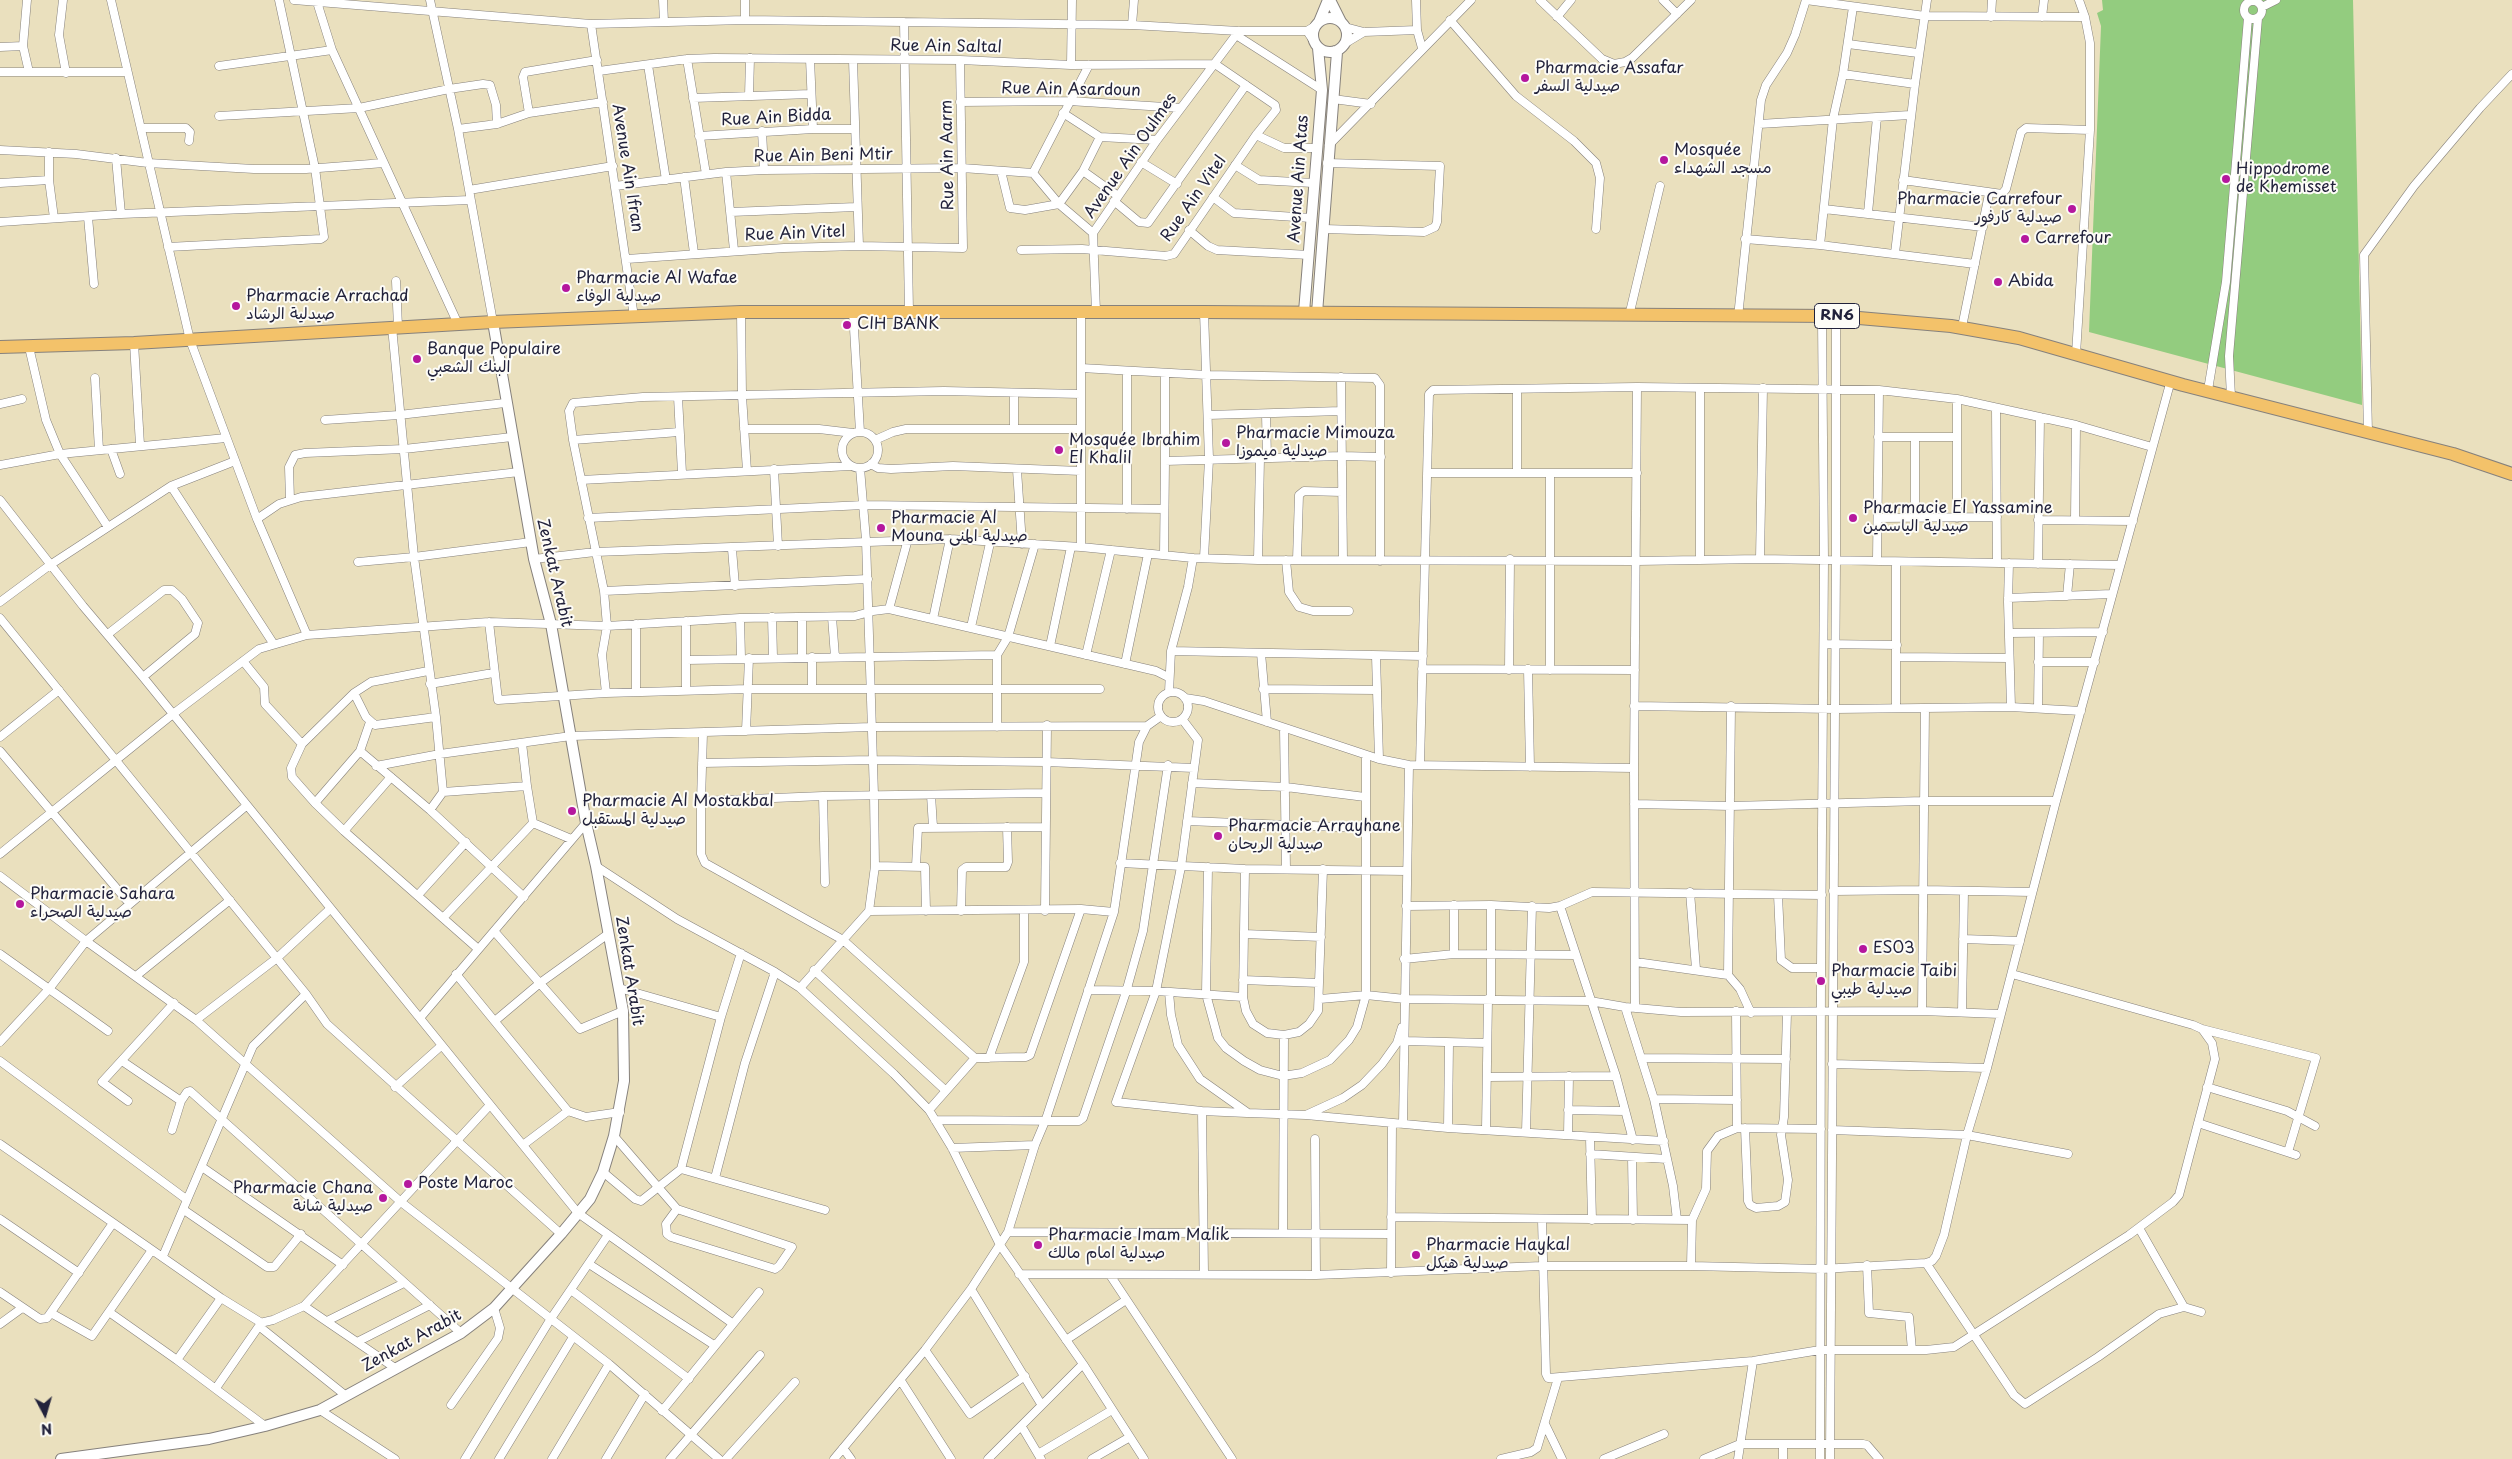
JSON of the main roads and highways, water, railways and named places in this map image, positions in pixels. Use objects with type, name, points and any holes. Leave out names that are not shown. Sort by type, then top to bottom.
[{"type":"main road","name":"RN6","points":[[0,347],[134,343],[492,322],[741,312],[1081,311],[1822,318],[1836,316],[1962,327],[2019,338],[2368,434],[2453,454],[2512,474]]},
{"type":"place","name":"Pharmacie Assafar صيدلية السفر","points":[[1525,78]]},
{"type":"place","name":"Mosquée مسجد الشهداء","points":[[1664,160]]},
{"type":"place","name":"Hippodrome de Khemisset","points":[[2226,179]]},
{"type":"place","name":"Pharmacie Carrefour صيدلية كارفور","points":[[2072,209]]},
{"type":"place","name":"Carrefour","points":[[2025,239]]},
{"type":"place","name":"Abida","points":[[1998,282]]},
{"type":"place","name":"Pharmacie Al Wafae صيدلية الوفاء","points":[[566,288]]},
{"type":"place","name":"Pharmacie Arrachad صيدلية الرشاد","points":[[236,306]]},
{"type":"place","name":"CIH BANK","points":[[847,325]]},
{"type":"place","name":"Banque Populaire البنك الشعبي","points":[[417,359]]},
{"type":"place","name":"Pharmacie Mimouza صيدلية ميموزا","points":[[1226,443]]},
{"type":"place","name":"Mosquée Ibrahim El Khalil","points":[[1059,450]]},
{"type":"place","name":"Pharmacie El Yassamine صيدلية الياسمين","points":[[1853,518]]},
{"type":"place","name":"Pharmacie Al Mouna صيدلية المنى","points":[[881,528]]},
{"type":"place","name":"Pharmacie Al Mostakbal صيدلية المستقبل","points":[[572,811]]},
{"type":"place","name":"Pharmacie Arrayhane صيدلية الريحان","points":[[1218,836]]},
{"type":"place","name":"Pharmacie Sahara صيدلية الصحراء","points":[[20,904]]},
{"type":"place","name":"ES03","points":[[1863,949]]},
{"type":"place","name":"Pharmacie Taibi صيدلية طيبي","points":[[1821,981]]},
{"type":"place","name":"Poste Maroc","points":[[408,1184]]},
{"type":"place","name":"Pharmacie Chana صيدلية شانة","points":[[383,1198]]},
{"type":"place","name":"Pharmacie Imam Malik صيدلية امام مالك","points":[[1038,1245]]},
{"type":"place","name":"Pharmacie Haykal صيدلية هيكل","points":[[1416,1255]]}]
